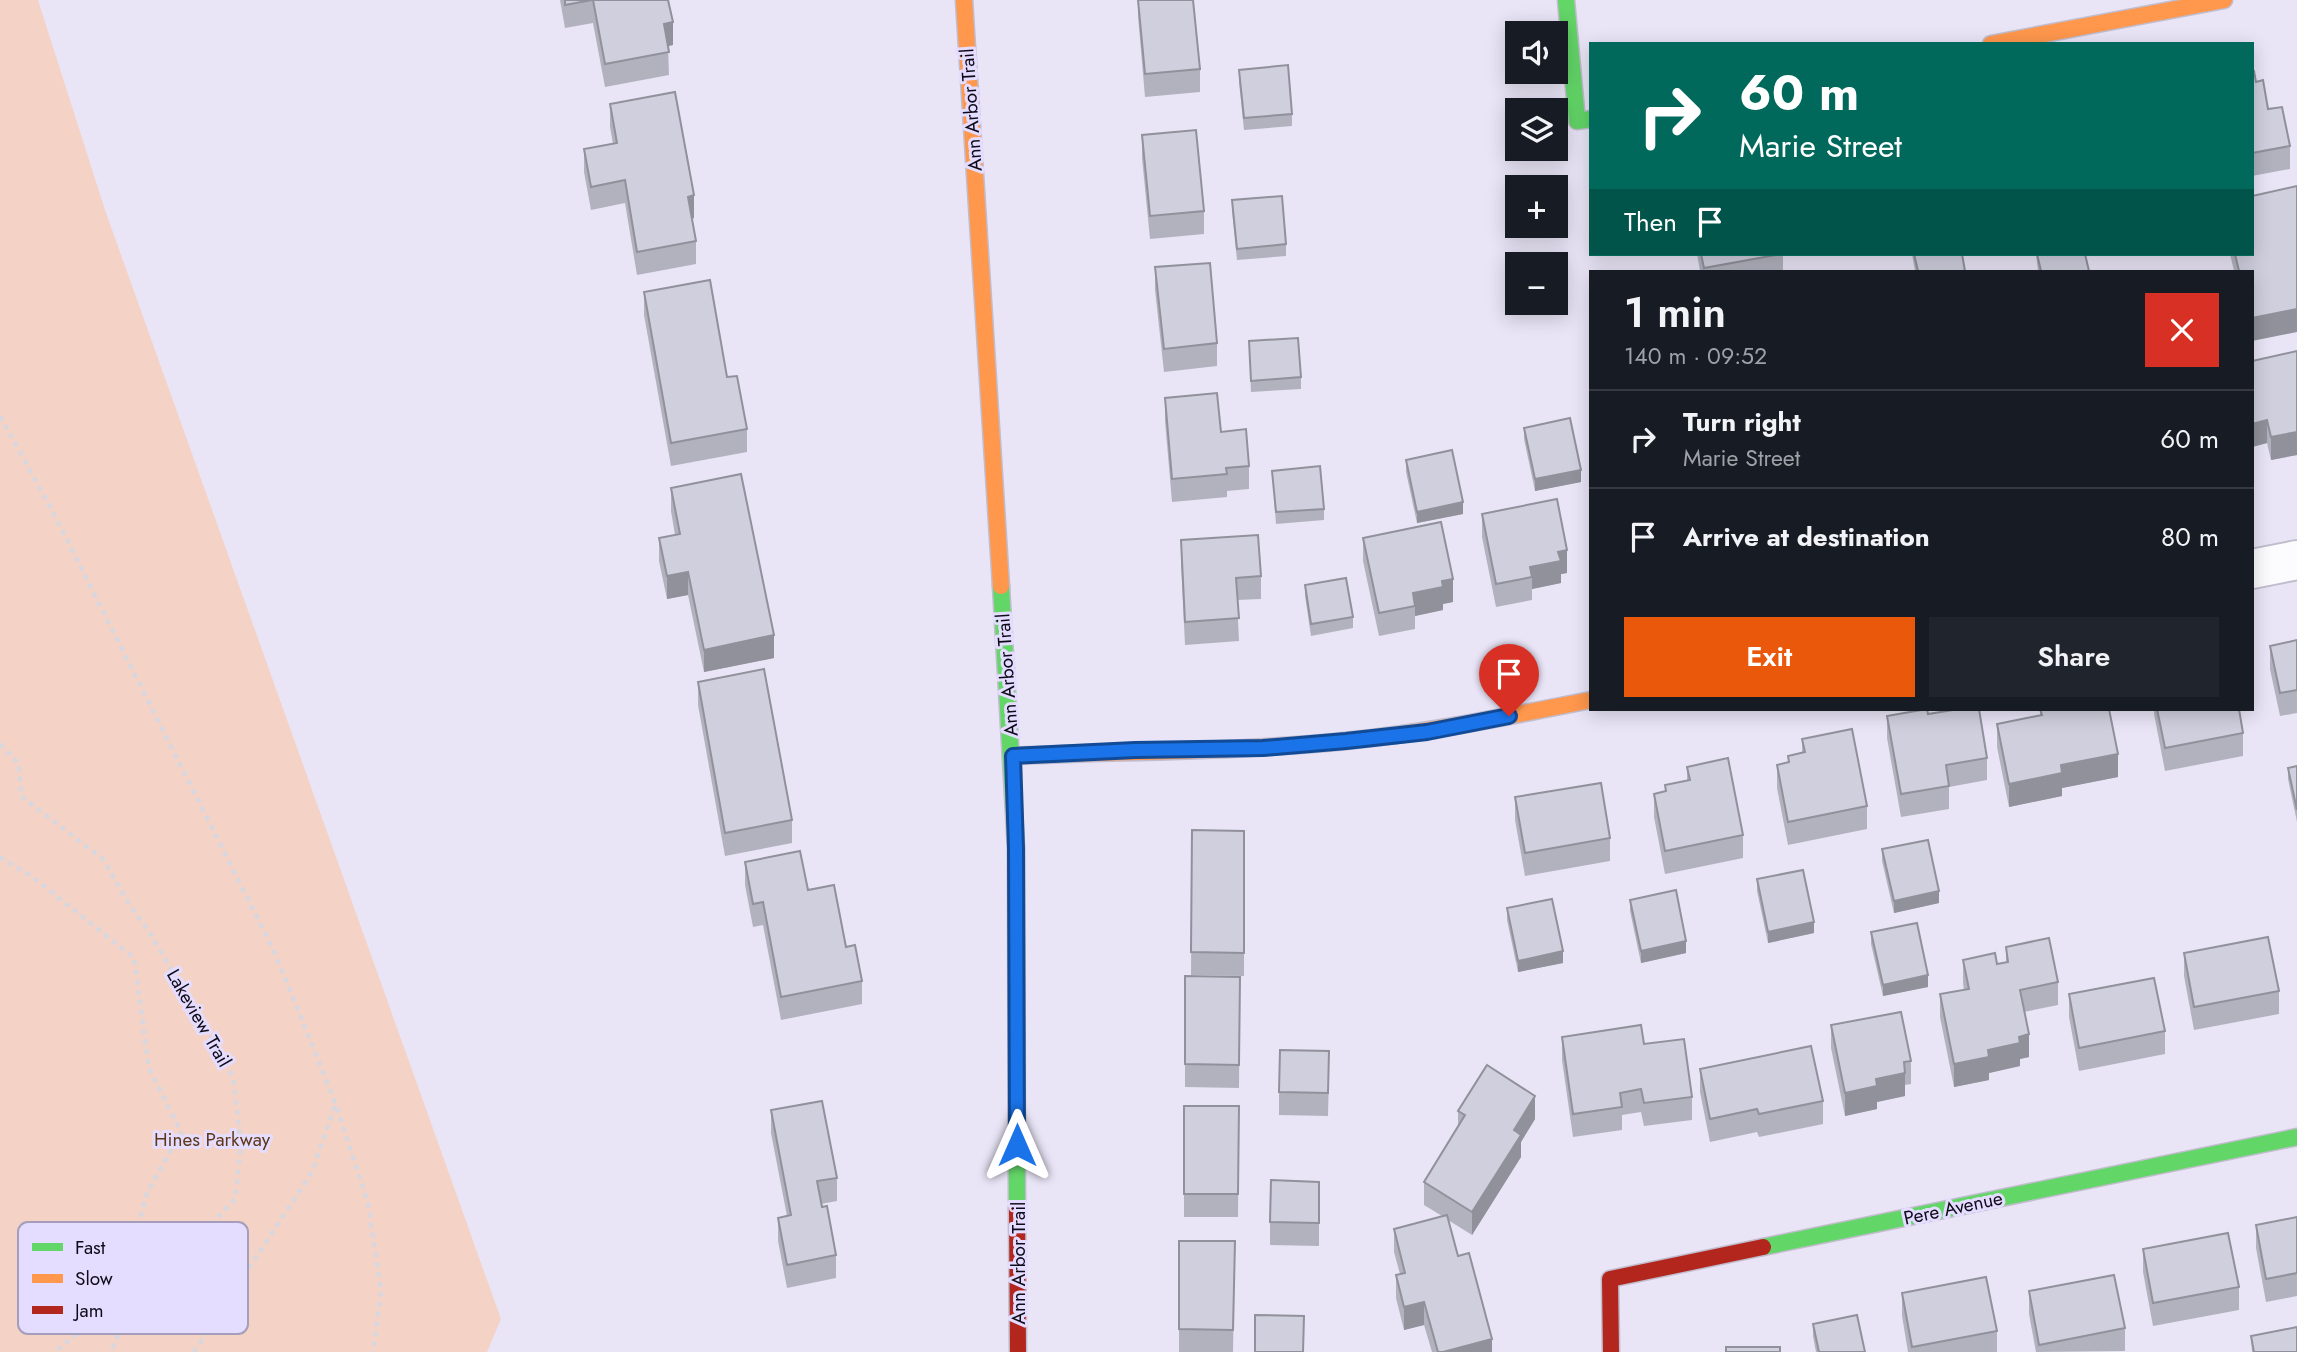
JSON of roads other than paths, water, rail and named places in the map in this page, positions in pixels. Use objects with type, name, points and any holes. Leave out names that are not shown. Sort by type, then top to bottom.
[{"type":"street","name":"Ann Arbor Trail","points":[[964,0],[1013,756],[1016,848],[1018,1352]]},
{"type":"street","points":[[1566,0],[1584,120]]},
{"type":"street","points":[[2002,42],[2224,0]]},
{"type":"street","points":[[2254,569],[2297,560]]},
{"type":"street","points":[[1013,756],[1263,748],[1346,741],[1427,732],[1589,700]]},
{"type":"street","name":"Pere Avenue","points":[[1611,1352],[1610,1279],[2297,1137]]},
{"type":"park label","name":"Hines Parkway","points":[[212,1139]]}]
